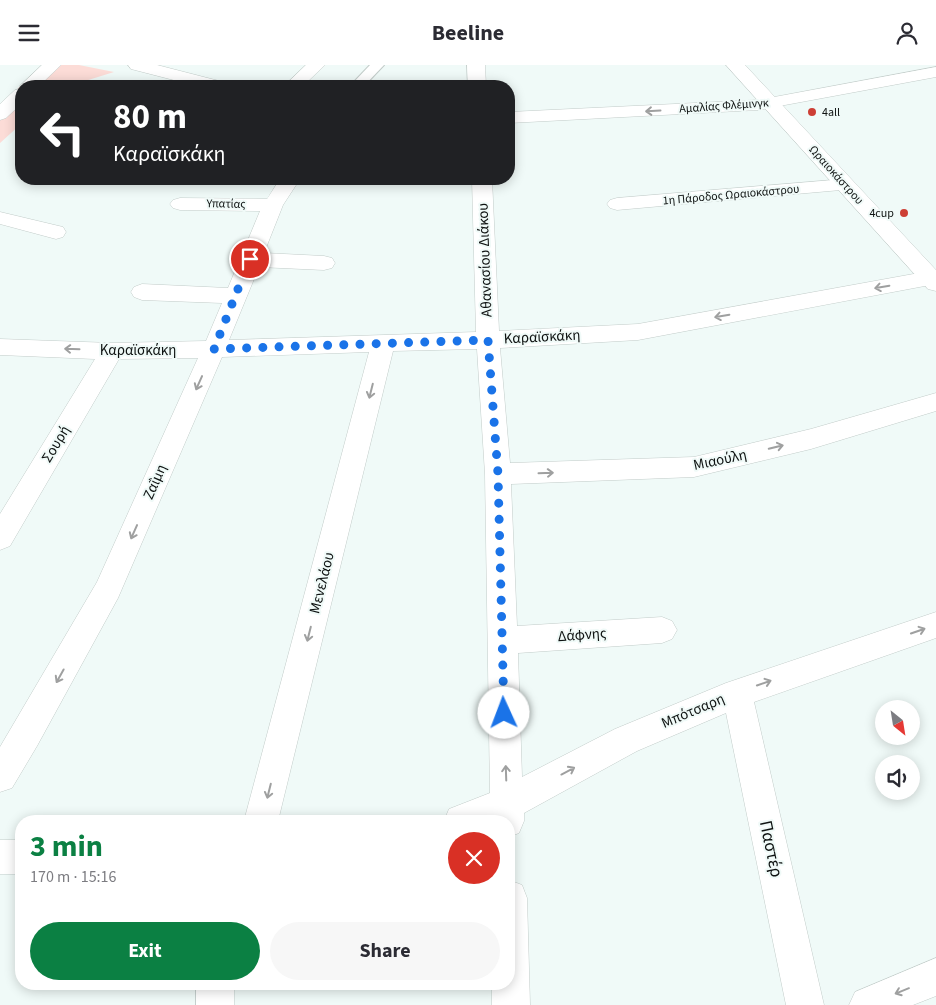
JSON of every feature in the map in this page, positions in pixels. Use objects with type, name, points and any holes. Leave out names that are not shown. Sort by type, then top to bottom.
[{"type":"street","points":[[36,80],[52,65]]},
{"type":"street","points":[[136,65],[194,80]]},
{"type":"street","points":[[300,80],[316,65]]},
{"type":"street","points":[[476,65],[477,80]]},
{"type":"street","name":"Ωραιοκάστρου","points":[[735,65],[933,281]]},
{"type":"street","points":[[910,70],[936,92]]},
{"type":"street","name":"Αμαλίας Φλέμινγκ","points":[[515,118],[771,104],[910,70],[936,72]]},
{"type":"street","points":[[0,114],[15,100]]},
{"type":"street","name":"Ζαΐμη","points":[[0,776],[26,735],[108,589],[214,349],[273,205],[286,185]]},
{"type":"street","name":"Αθανασίου Διάκου","points":[[482,185],[488,340],[498,474],[507,812]]},
{"type":"street","name":"1η Πάροδος Ωραιοκάστρου","points":[[617,204],[845,185]]},
{"type":"street","name":"Υπατίας","points":[[180,204],[273,205]]},
{"type":"street","points":[[0,218],[56,232]]},
{"type":"street","points":[[250,259],[324,263]]},
{"type":"street","name":"Καραϊσκάκη","points":[[0,347],[112,351],[214,349],[488,340],[638,332],[933,281]]},
{"type":"street","points":[[142,292],[235,296]]},
{"type":"street","name":"Μενελάου","points":[[264,815],[383,344]]},
{"type":"street","name":"Σουρή","points":[[0,538],[112,351]]},
{"type":"street","name":"Μιαούλη","points":[[498,474],[694,467],[811,439],[936,402]]},
{"type":"street","name":"Μπότσαρη","points":[[492,815],[507,812],[626,740],[737,693],[936,625]]},
{"type":"street","name":"Δάφνης","points":[[502,640],[662,630]]},
{"type":"street","name":"Παστέρ","points":[[737,693],[805,1005]]},
{"type":"street","points":[[0,857],[15,857]]},
{"type":"street","points":[[868,1005],[936,977]]},
{"type":"street","points":[[215,990],[215,1005]]},
{"type":"street","points":[[511,990],[511,1005]]},
{"type":"lane","points":[[363,80],[377,65]]},
{"type":"shaded area","points":[[43,65],[79,65],[114,72],[88,80],[27,80]]},
{"type":"shaded area","points":[[15,91],[15,129],[0,143],[0,105]]},
{"type":"place","name":"4all","points":[[812,112]]},
{"type":"place","name":"4cup","points":[[904,213]]},
{"type":"route","points":[[250,259],[214,349],[488,340],[498,474],[504,713]]}]
